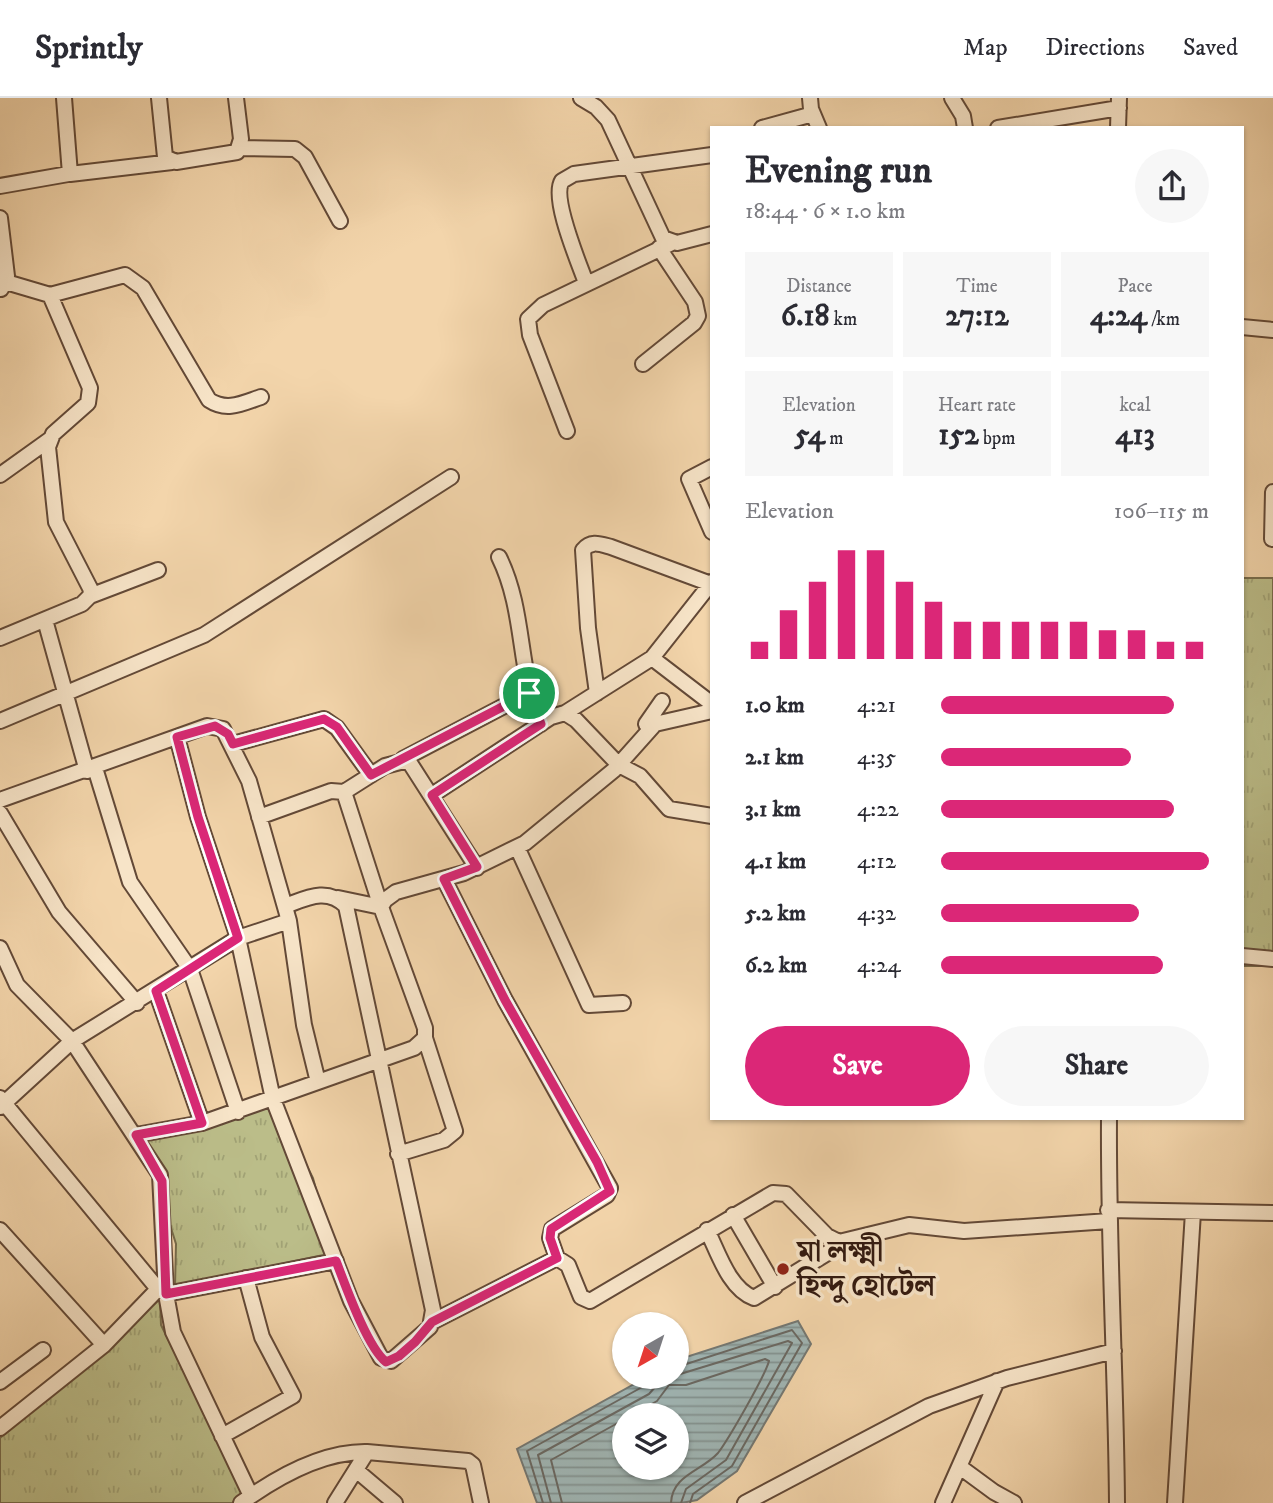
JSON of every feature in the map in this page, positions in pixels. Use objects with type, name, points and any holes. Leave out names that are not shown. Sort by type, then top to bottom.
[{"type":"street","points":[[64,98],[71,174],[74,173]]},
{"type":"street","points":[[159,98],[165,157],[172,162]]},
{"type":"street","points":[[236,98],[240,148]]},
{"type":"street","points":[[582,98],[604,113],[695,302],[698,316],[694,323],[643,364]]},
{"type":"street","points":[[777,126],[816,121],[810,98]]},
{"type":"street","points":[[952,98],[963,116],[965,126]]},
{"type":"street","points":[[1008,126],[1119,103],[1118,126]]},
{"type":"street","points":[[0,186],[74,173],[230,153],[240,148],[295,149],[305,157],[340,222]]},
{"type":"street","points":[[586,283],[565,223],[559,185],[566,176],[710,155]]},
{"type":"street","points":[[0,218],[3,286],[50,295],[125,275],[143,288],[209,400],[218,406],[231,407],[261,397]]},
{"type":"street","points":[[567,431],[530,335],[528,319],[543,305],[666,245],[710,234]]},
{"type":"street","points":[[0,475],[49,440],[94,391],[50,295]]},
{"type":"street","points":[[1244,327],[1273,330]]},
{"type":"street","points":[[49,440],[56,522],[91,590],[90,596]]},
{"type":"street","points":[[710,468],[689,479],[710,528]]},
{"type":"street","points":[[0,721],[204,635],[451,477]]},
{"type":"street","points":[[1272,539],[1273,492]]},
{"type":"street","points":[[597,693],[588,628],[583,550],[587,545],[595,543],[611,547],[710,583]]},
{"type":"street","points":[[499,557],[515,595],[529,693],[541,724]]},
{"type":"street","points":[[0,638],[82,604],[90,596],[158,570]]},
{"type":"street","points":[[432,795],[541,724],[565,713],[652,658],[710,584]]},
{"type":"street","points":[[45,620],[91,769],[130,882],[190,969],[238,1112]]},
{"type":"street","points":[[652,658],[710,702]]},
{"type":"street","points":[[259,817],[331,791],[344,792],[371,775],[529,693]]},
{"type":"street","points":[[650,727],[646,724],[662,701]]},
{"type":"street","points":[[382,907],[385,900],[396,892],[477,867],[517,847],[573,806],[619,765],[650,727],[662,720],[710,711]]},
{"type":"street","points":[[565,713],[576,720],[619,765],[640,776],[670,809],[710,816]]},
{"type":"street","points":[[233,744],[324,719],[337,727],[371,775]]},
{"type":"street","points":[[0,800],[177,737],[215,726],[228,734],[259,817],[287,913],[304,1025],[318,1082]]},
{"type":"street","points":[[177,737],[198,817],[238,938],[273,1099],[351,1301],[376,1350],[386,1362],[399,1356],[432,1322],[557,1258]]},
{"type":"street","points":[[403,759],[413,764],[477,867]]},
{"type":"street","points":[[344,792],[425,1028],[425,1038],[455,1131],[444,1140],[398,1154]]},
{"type":"street","points":[[0,813],[59,912],[137,1003]]},
{"type":"street","points":[[517,847],[589,1005],[623,1003]]},
{"type":"street","points":[[444,879],[510,1011],[610,1188],[607,1195],[551,1229],[550,1238],[557,1258],[568,1265],[582,1297],[590,1301],[733,1215],[779,1192],[786,1194],[827,1236],[839,1242]]},
{"type":"street","points":[[162,1291],[2,1102],[72,1041],[238,938],[323,894],[382,907]]},
{"type":"street","points":[[338,898],[346,906],[433,1310],[432,1322]]},
{"type":"street","points":[[0,948],[18,985],[72,1041],[136,1135],[162,1181],[162,1291],[176,1342],[222,1436],[246,1499],[321,1459],[351,1451],[468,1461],[473,1465],[481,1503]]},
{"type":"street","points":[[1244,956],[1273,959]]},
{"type":"street","points":[[156,991],[202,1123]]},
{"type":"street","points":[[136,1135],[202,1123],[238,1112],[414,1048],[425,1038]]},
{"type":"street","points":[[1110,1120],[1109,1215],[1117,1503]]},
{"type":"street","points":[[1175,1503],[1193,1212]]},
{"type":"street","points":[[707,1230],[732,1278],[745,1295],[754,1298],[775,1287],[839,1242],[897,1226],[964,1231],[1109,1215],[1273,1213]]},
{"type":"street","points":[[733,1215],[775,1287]]},
{"type":"street","points":[[0,1230],[104,1345]]},
{"type":"street","points":[[0,1428],[104,1345],[162,1291],[336,1261]]},
{"type":"street","points":[[222,1436],[293,1396],[261,1337],[246,1278]]},
{"type":"street","points":[[2,1377],[43,1350]]},
{"type":"street","points":[[745,1503],[899,1419],[998,1381],[1114,1351]]},
{"type":"street","points":[[943,1503],[998,1381]]},
{"type":"street","points":[[335,1503],[367,1452]]},
{"type":"street","points":[[960,1467],[1014,1503]]},
{"type":"street","points":[[356,1470],[395,1503]]},
{"type":"street","points":[[346,1486],[350,1503]]},
{"type":"green space","points":[[1244,578],[1273,578],[1273,966],[1244,966]]},
{"type":"green space","points":[[273,1099],[313,1178],[333,1253],[175,1286],[176,1244],[144,1142],[225,1110]]},
{"type":"green space","points":[[160,1299],[161,1325],[245,1495],[234,1503],[0,1503],[0,1438]]},
{"type":"water","points":[[798,1321],[811,1344],[737,1471],[697,1500],[682,1503],[537,1503],[517,1449],[624,1390],[690,1390],[690,1356]]},
{"type":"place","name":"মা লক্ষ্মী হিন্দু হোটেল","points":[[783,1269]]},
{"type":"route","points":[[529,693],[541,724],[432,795],[477,867],[444,879],[505,1000],[608,1182],[610,1191],[551,1229],[550,1238],[557,1258],[432,1322],[415,1342],[391,1361],[381,1359],[376,1350],[351,1301],[336,1261],[166,1294],[162,1181],[136,1135],[202,1123],[156,991],[238,938],[198,817],[177,737],[206,726],[215,726],[228,734],[233,744],[318,718],[324,719],[337,727],[371,775],[529,693]]}]
